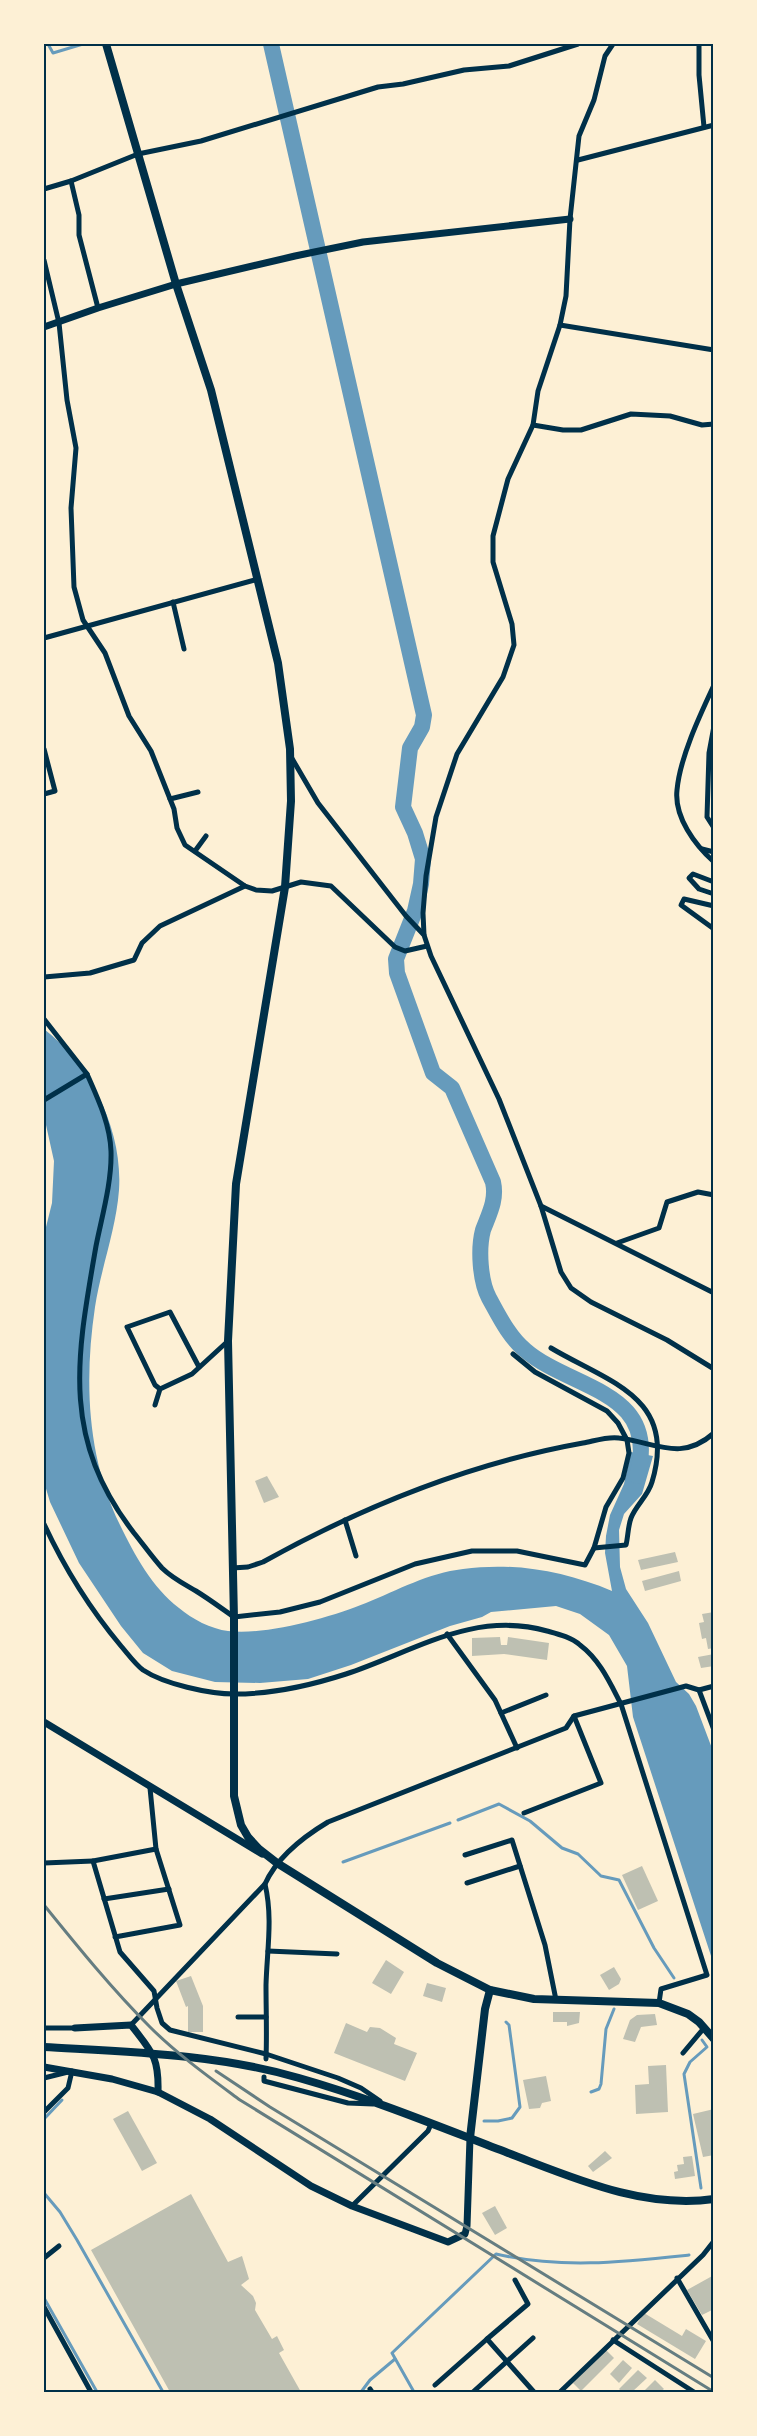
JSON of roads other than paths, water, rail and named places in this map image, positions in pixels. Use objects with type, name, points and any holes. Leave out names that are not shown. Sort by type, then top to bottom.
[{"type":"main road","points":[[106,44],[176,284],[210,390],[278,663],[290,755],[291,801],[285,887],[236,1184],[228,1341],[234,1618],[234,1796],[241,1825],[259,1850],[277,1863],[437,1963],[490,1990],[534,1999],[659,2003],[688,2014],[714,2039]]},
{"type":"main road","points":[[470,2138],[485,2009],[490,1990]]},
{"type":"main road","points":[[44,2047],[217,2060],[275,2071],[378,2104],[581,2180],[642,2198],[684,2202],[714,2199]]},
{"type":"street","points":[[44,189],[71,181],[138,154],[201,141],[378,87],[403,84],[464,70],[509,66],[578,44]]},
{"type":"street","points":[[613,44],[605,56],[594,100],[579,136],[570,219],[566,296],[560,325],[538,391],[533,425],[508,479],[493,536],[493,562],[512,624],[514,645],[503,677],[457,754],[436,817],[426,876],[424,935],[427,946],[499,1099],[541,1206],[561,1272],[571,1288],[591,1302],[667,1340],[714,1369]]},
{"type":"street","points":[[699,44],[699,75],[704,127]]},
{"type":"street","points":[[578,160],[714,125]]},
{"type":"street","points":[[71,181],[79,215],[79,235],[98,308]]},
{"type":"street","points":[[44,327],[176,284],[363,242],[570,219]]},
{"type":"street","points":[[44,260],[59,322],[66,388],[76,448],[71,508],[74,587],[86,625],[105,653],[129,716],[151,751],[185,845],[245,886],[256,890],[272,891],[301,882],[331,886],[395,947],[405,951],[427,946]]},
{"type":"street","points":[[560,325],[714,350]]},
{"type":"street","points":[[533,425],[563,430],[581,430],[631,414],[670,416],[702,425],[714,424]]},
{"type":"street","points":[[44,638],[258,579]]},
{"type":"street","points":[[173,602],[184,649]]},
{"type":"street","points":[[714,685],[683,763],[676,791],[681,815],[698,847],[714,861]]},
{"type":"street","points":[[714,726],[709,753],[707,817],[714,828]]},
{"type":"street","points":[[44,749],[55,791],[44,794]]},
{"type":"street","points":[[290,755],[318,803],[406,916],[424,935]]},
{"type":"street","points":[[170,799],[198,792]]},
{"type":"street","points":[[195,852],[206,836]]},
{"type":"street","points":[[698,847],[714,852]]},
{"type":"street","points":[[714,882],[693,874],[689,878],[699,889],[714,894]]},
{"type":"street","points":[[44,977],[90,973],[134,960],[142,943],[160,926],[245,886]]},
{"type":"street","points":[[714,906],[684,899],[681,905],[714,929]]},
{"type":"street","points":[[44,1019],[52,1031]]},
{"type":"street","points":[[44,1024],[71,1051],[86,1075],[104,1113],[111,1152],[86,1306],[80,1368],[82,1421],[87,1447],[100,1481],[113,1503],[162,1568],[178,1581],[198,1592],[234,1618],[280,1612],[320,1602],[416,1564],[472,1551],[517,1551],[585,1565],[594,1548],[606,1507],[623,1478],[629,1453],[627,1440],[618,1423],[607,1411],[535,1372],[513,1353]]},
{"type":"street","points":[[44,1100],[86,1075]]},
{"type":"street","points":[[617,1243],[659,1228],[667,1202],[699,1192],[714,1196]]},
{"type":"street","points":[[541,1206],[714,1293]]},
{"type":"street","points":[[160,1389],[155,1385],[127,1327],[170,1312],[199,1367]]},
{"type":"street","points":[[155,1405],[160,1389],[192,1374],[228,1341]]},
{"type":"street","points":[[551,1348],[627,1389],[651,1418],[659,1446],[649,1492],[631,1517],[626,1545],[594,1548]]},
{"type":"street","points":[[232,1568],[248,1567],[263,1562],[345,1520],[479,1467],[617,1437],[678,1449],[691,1448],[702,1443],[714,1433]]},
{"type":"street","points":[[345,1520],[356,1556]]},
{"type":"street","points":[[44,1524],[76,1584],[112,1635],[142,1669],[186,1686],[234,1691],[297,1686],[346,1674],[447,1634],[473,1628],[518,1626],[564,1636],[579,1644],[603,1669],[621,1704],[707,1975],[661,1989],[659,2003]]},
{"type":"street","points":[[447,1634],[487,1687],[517,1748]]},
{"type":"street","points":[[44,2028],[131,2025],[265,1884],[277,1863],[315,1830],[328,1822],[566,1728],[574,1716],[686,1686],[699,1690],[714,1686]]},
{"type":"street","points":[[699,1690],[714,1730]]},
{"type":"street","points":[[501,1713],[546,1695]]},
{"type":"street","points":[[524,1813],[601,1783],[574,1716]]},
{"type":"street","points":[[44,1722],[277,1863]]},
{"type":"street","points":[[115,1937],[180,1925],[156,1849],[150,1788]]},
{"type":"street","points":[[465,1855],[512,1840],[545,1945],[556,2000]]},
{"type":"street","points":[[44,1863],[93,1861],[156,1849]]},
{"type":"street","points":[[93,1861],[120,1952],[154,1991],[162,2022],[170,2030],[188,2036],[223,2041],[338,2078],[361,2088],[394,2110]]},
{"type":"street","points":[[467,1883],[520,1866]]},
{"type":"street","points":[[265,1884],[269,1901],[266,2056]]},
{"type":"street","points":[[104,1899],[169,1889]]},
{"type":"street","points":[[268,1951],[337,1954]]},
{"type":"street","points":[[305,1960],[306,1952]]},
{"type":"street","points":[[238,2017],[266,2017]]},
{"type":"street","points":[[131,2025],[155,2056],[158,2065],[158,2092]]},
{"type":"street","points":[[683,2053],[704,2028]]},
{"type":"street","points":[[44,2067],[72,2071],[158,2092],[210,2119],[311,2186],[352,2206],[440,2241],[448,2242],[459,2239],[465,2234],[470,2138]]},
{"type":"street","points":[[44,2078],[72,2071]]},
{"type":"street","points":[[44,2112],[68,2088],[72,2071]]},
{"type":"street","points":[[264,2077],[264,2081],[348,2103],[378,2104]]},
{"type":"street","points":[[352,2206],[428,2131],[431,2124]]},
{"type":"street","points":[[560,2392],[703,2255],[714,2241]]},
{"type":"street","points":[[44,2258],[59,2246]]},
{"type":"street","points":[[677,2278],[714,2342]]},
{"type":"street","points":[[435,2385],[528,2304],[515,2280]]},
{"type":"street","points":[[44,2307],[91,2392]]},
{"type":"street","points":[[473,2392],[532,2338]]},
{"type":"street","points":[[487,2339],[534,2392]]},
{"type":"street","points":[[613,2340],[694,2392]]},
{"type":"water","points":[[44,1029],[76,1061],[101,1100],[116,1145],[119,1167],[117,1205],[95,1307],[90,1363],[91,1418],[101,1473],[120,1525],[138,1559],[160,1591],[184,1612],[208,1626],[222,1630],[260,1631],[317,1619],[352,1608],[438,1574],[482,1567],[520,1568],[557,1573],[612,1591],[605,1553],[610,1515],[624,1484],[631,1452],[653,1456],[642,1494],[624,1514],[619,1530],[620,1567],[626,1589],[648,1623],[676,1682],[689,1694],[696,1706],[713,1751],[713,1962],[633,1717],[627,1666],[609,1635],[580,1614],[556,1606],[491,1612],[308,1679],[260,1683],[215,1682],[172,1671],[143,1653],[121,1626],[79,1563],[50,1502],[44,1482],[44,1235],[52,1203],[54,1161],[44,1116]]},
{"type":"waterway","points":[[48,44],[53,53],[83,44]]},
{"type":"waterway","points":[[271,44],[424,715],[422,727],[410,748],[403,807],[415,833],[423,859],[421,884],[415,911],[396,959],[397,973],[433,1073],[452,1088],[493,1182],[493,1201],[483,1230],[481,1246],[482,1274],[489,1298],[509,1333],[525,1350],[544,1363],[607,1396],[624,1409],[636,1426],[641,1448],[637,1476]]},
{"type":"waterway","points":[[458,1820],[499,1804],[530,1821],[562,1848],[578,1854],[601,1876],[619,1880],[654,1948],[674,1978]]},
{"type":"waterway","points":[[343,1862],[450,1823]]},
{"type":"waterway","points":[[591,2092],[599,2089],[601,2084],[606,2029],[614,2009]]},
{"type":"waterway","points":[[484,2121],[512,2118],[520,2107],[509,2025],[506,2022]]},
{"type":"waterway","points":[[701,2188],[684,2074],[690,2062],[707,2047],[702,2040]]},
{"type":"waterway","points":[[44,2119],[62,2100]]},
{"type":"waterway","points":[[44,2193],[60,2212],[77,2240],[163,2392]]},
{"type":"waterway","points":[[414,2392],[392,2353],[496,2254],[520,2259],[568,2263],[616,2262],[689,2255]]},
{"type":"waterway","points":[[44,2298],[97,2392]]},
{"type":"waterway","points":[[361,2392],[370,2380],[395,2359]]},
{"type":"railway","points":[[44,1905],[109,1983],[160,2037],[240,2100],[714,2392]]},
{"type":"railway","points":[[216,2071],[270,2107],[714,2378]]}]
